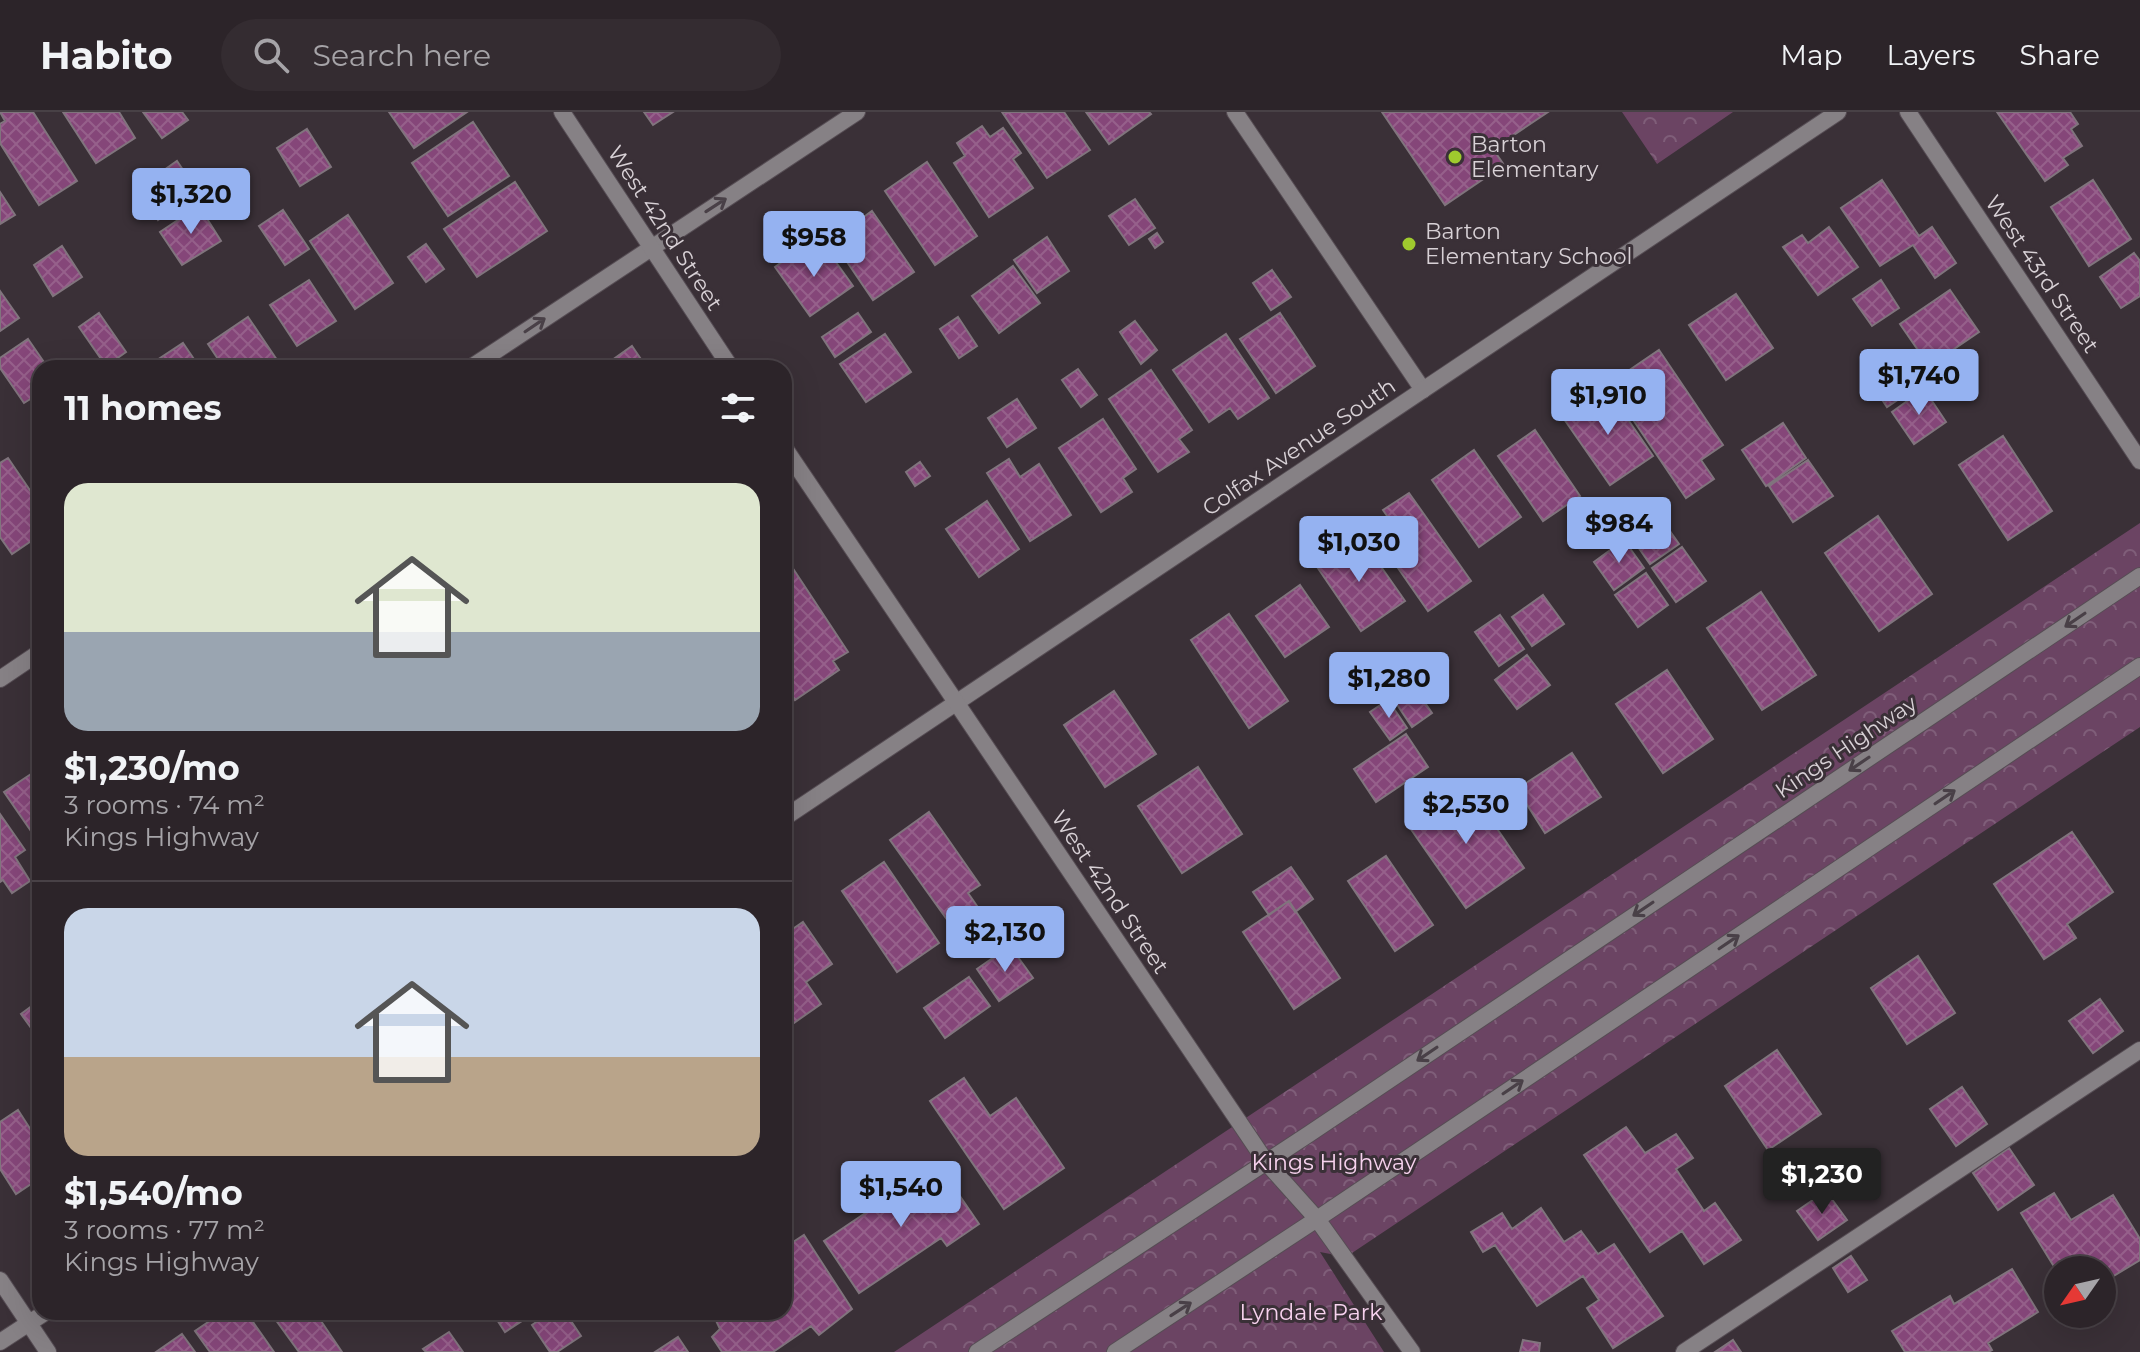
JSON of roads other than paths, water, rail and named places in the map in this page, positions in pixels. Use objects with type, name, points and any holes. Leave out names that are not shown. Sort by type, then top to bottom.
[{"type":"street","name":"West 42nd Street","points":[[562,112],[726,360]]},
{"type":"street","points":[[482,360],[857,112]]},
{"type":"street","points":[[1235,112],[1423,390]]},
{"type":"street","name":"Colfax Avenue South","points":[[792,813],[1838,112]]},
{"type":"street","name":"West 43rd Street","points":[[1908,112],[2140,461]]},
{"type":"street","name":"West 42nd Street","points":[[792,459],[1266,1162],[1317,1219],[1412,1352]]},
{"type":"street","name":"Kings Highway","points":[[977,1352],[2140,576]]},
{"type":"street","points":[[0,679],[32,657]]},
{"type":"street","points":[[1115,1352],[2140,666]]},
{"type":"street","points":[[1684,1352],[2140,1050]]},
{"type":"street","points":[[0,1280],[48,1352]]},
{"type":"street","points":[[0,1342],[34,1320]]},
{"type":"place","name":"Barton Elementary","points":[[1455,157]]},
{"type":"place","name":"Barton Elementary School","points":[[1409,244]]},
{"type":"park label","name":"Lyndale Park","points":[[1311,1312]]}]
